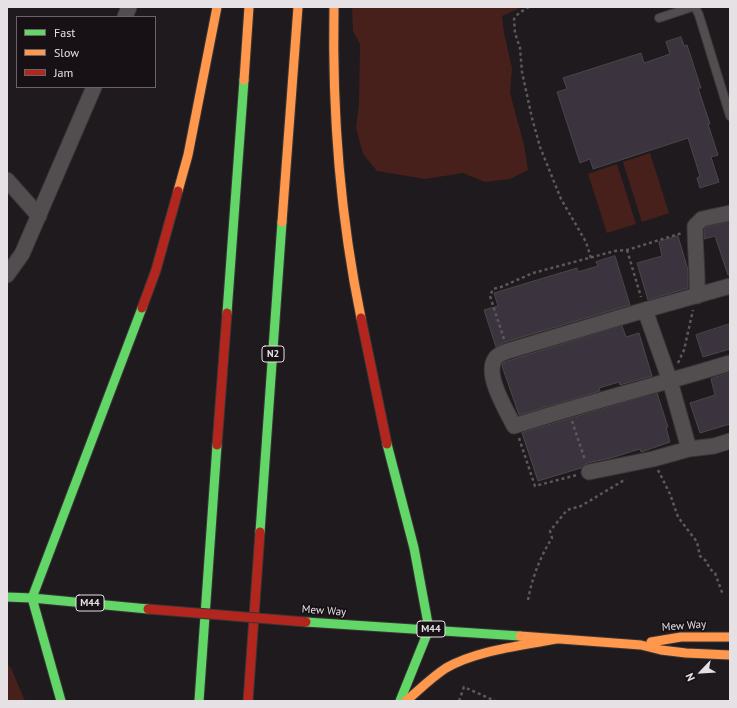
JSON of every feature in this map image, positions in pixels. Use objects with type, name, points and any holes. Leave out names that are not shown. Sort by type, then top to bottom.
[{"type":"main road","points":[[61,701],[32,598],[156,270],[188,156],[217,7]]},
{"type":"main road","points":[[199,701],[249,7]]},
{"type":"main road","name":"N2","points":[[248,701],[298,7]]},
{"type":"main road","points":[[334,7],[333,55],[340,183],[355,290],[388,451],[414,548],[429,629],[400,701]]},
{"type":"main road","name":"Mew Way","points":[[7,597],[306,622],[429,629],[641,645],[661,650],[686,653],[730,655]]},
{"type":"main road","name":"Mew Way","points":[[641,645],[663,638],[703,636],[730,637]]},
{"type":"main road","points":[[406,701],[446,668],[465,659],[494,651],[556,639]]},
{"type":"street","points":[[7,275],[22,254],[94,88]]},
{"type":"street","points":[[7,180],[39,216]]},
{"type":"street","points":[[698,296],[698,270],[695,232],[696,224],[702,219],[730,213]]},
{"type":"street","points":[[730,286],[508,351],[495,359],[492,366],[492,373],[500,397],[514,426],[730,363]]},
{"type":"street","points":[[645,310],[670,381],[689,449]]},
{"type":"street","points":[[589,472],[653,459],[689,449],[714,446],[730,441]]},
{"type":"lane","points":[[659,18],[694,7],[699,15],[730,116]]},
{"type":"path","points":[[529,7],[519,13],[514,19],[515,33],[520,48],[522,72],[532,118],[540,146],[561,199],[586,242],[591,258]]},
{"type":"path","points":[[508,351],[490,296],[493,289],[533,273],[615,251],[627,250],[683,232],[695,232]]},
{"type":"path","points":[[627,250],[645,310]]},
{"type":"path","points":[[670,381],[684,350],[690,321],[698,296]]},
{"type":"path","points":[[514,426],[535,486],[589,472],[569,409]]},
{"type":"path","points":[[653,459],[670,494],[678,517],[696,542],[700,556],[715,573],[723,594]]},
{"type":"path","points":[[528,600],[539,560],[552,538],[550,531],[561,516],[567,510],[581,506],[629,477]]},
{"type":"path","points":[[459,701],[464,688],[495,701]]},
{"type":"shaded area","points":[[352,7],[522,7],[502,16],[504,33],[512,68],[510,93],[524,145],[528,170],[510,179],[485,182],[463,173],[425,179],[377,171],[363,154],[356,128],[359,104],[360,44],[353,31]]},
{"type":"shaded area","points":[[650,153],[669,213],[642,222],[623,162]]},
{"type":"shaded area","points":[[617,164],[636,224],[607,233],[588,174]]},
{"type":"shaded area","points":[[7,664],[11,668],[25,701],[7,701]]},
{"type":"building","points":[[681,37],[684,46],[687,45],[701,88],[698,88],[710,124],[708,124],[718,155],[711,157],[719,182],[700,188],[697,178],[700,176],[688,138],[593,169],[590,159],[580,163],[557,92],[567,89],[563,78],[641,53],[644,63],[670,54],[666,42]]},
{"type":"building","points":[[730,222],[730,275],[728,275],[715,236],[704,239],[704,230],[706,227]]},
{"type":"building","points":[[678,236],[688,270],[688,288],[648,300],[637,263],[662,256],[659,242]]},
{"type":"building","points":[[615,256],[630,305],[505,342],[496,347],[484,310],[498,306],[494,293],[577,268],[578,272],[598,266],[596,262]]},
{"type":"building","points":[[730,324],[730,349],[703,357],[696,335]]},
{"type":"building","points":[[622,326],[626,337],[639,333],[652,376],[620,385],[619,382],[599,388],[600,391],[519,415],[502,366],[503,363]]},
{"type":"building","points":[[730,373],[730,424],[700,433],[690,403],[715,395],[711,379]]},
{"type":"building","points":[[657,393],[668,427],[666,427],[670,442],[641,452],[640,449],[611,458],[587,463],[581,468],[538,481],[522,433]]},
{"type":"traffic: fast","points":[[227,313],[244,80]]},
{"type":"traffic: fast","points":[[260,532],[282,222]]},
{"type":"traffic: fast","points":[[61,701],[32,598],[142,308]]},
{"type":"traffic: fast","points":[[387,444],[414,548],[429,629],[400,701]]},
{"type":"traffic: fast","points":[[199,701],[217,445]]},
{"type":"traffic: fast","points":[[7,597],[148,609]]},
{"type":"traffic: fast","points":[[306,622],[520,636]]},
{"type":"traffic: slow","points":[[178,191],[188,155],[217,7]]},
{"type":"traffic: slow","points":[[244,80],[249,7]]},
{"type":"traffic: slow","points":[[282,222],[298,7]]},
{"type":"traffic: slow","points":[[334,7],[334,85],[339,163],[348,241],[361,318]]},
{"type":"traffic: slow","points":[[520,636],[641,645],[661,650],[686,653],[730,655]]},
{"type":"traffic: slow","points":[[651,642],[681,637],[730,637]]},
{"type":"traffic: slow","points":[[406,701],[431,679],[446,668],[458,662],[500,649],[556,639]]},
{"type":"traffic: jam","points":[[142,308],[156,270],[178,191]]},
{"type":"traffic: jam","points":[[217,445],[227,313]]},
{"type":"traffic: jam","points":[[361,318],[387,444]]},
{"type":"traffic: jam","points":[[248,701],[260,532]]},
{"type":"traffic: jam","points":[[148,609],[306,622]]}]
